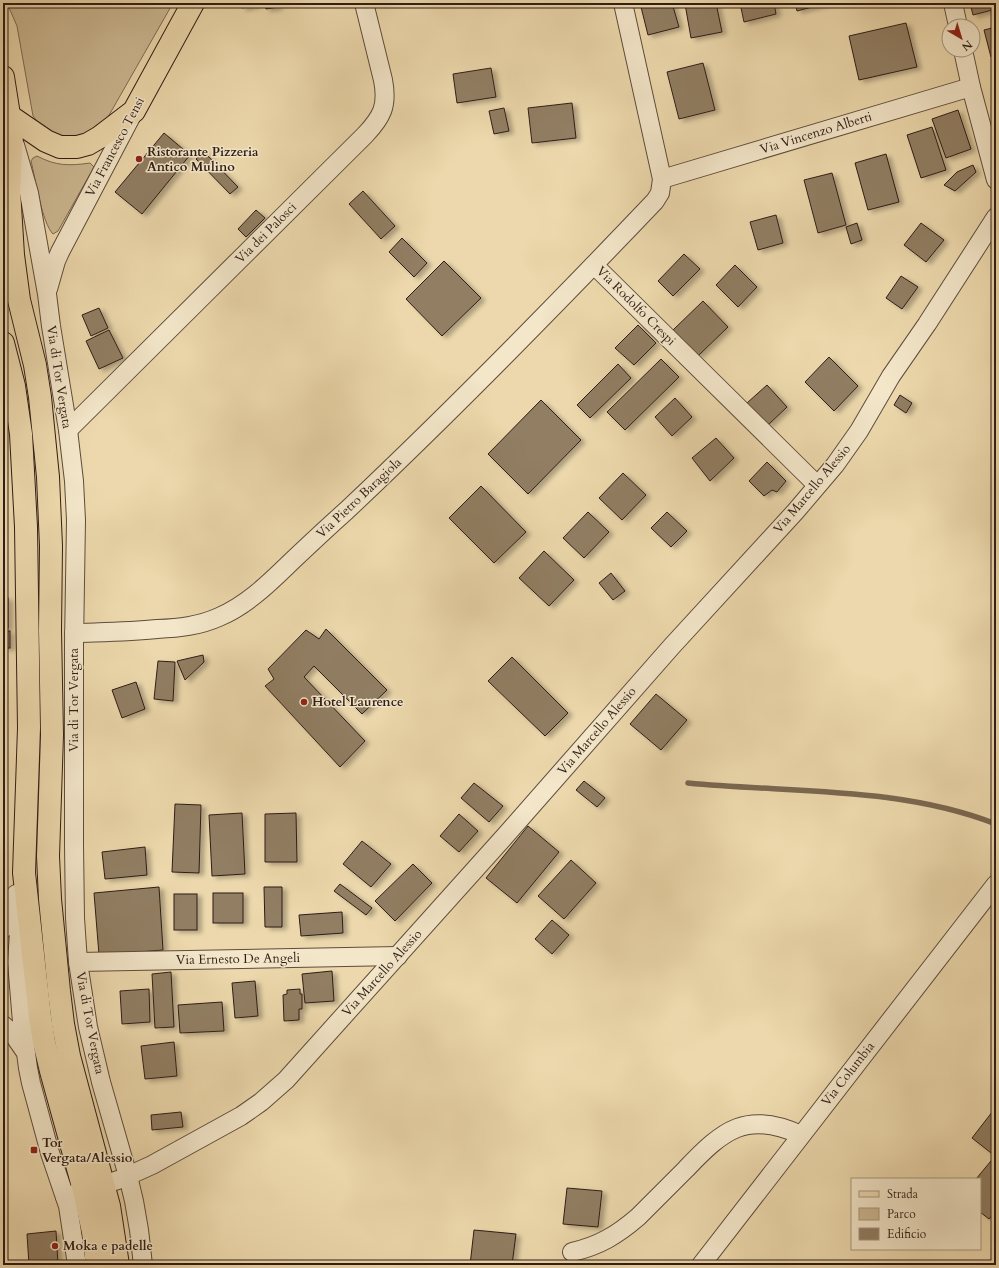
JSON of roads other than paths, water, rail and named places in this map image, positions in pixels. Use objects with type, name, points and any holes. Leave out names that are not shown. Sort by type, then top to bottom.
[{"type":"main road","name":"Via Francesco Tensi","points":[[134,111],[193,3]]},
{"type":"main road","name":"Via di Tor Vergata","points":[[3,77],[8,128],[9,190],[13,255],[19,300],[40,398],[47,456],[51,521],[52,735],[48,856],[50,899],[61,1007],[66,1043],[74,1078],[84,1191],[112,1223],[118,1265]]},
{"type":"main road","points":[[8,128],[60,147],[72,148],[88,144],[100,137],[134,111]]},
{"type":"main road","name":"Via di Tor Vergata","points":[[3,343],[14,386],[21,434],[26,527],[29,728],[24,872],[44,1042],[50,1071],[84,1191],[93,1232],[97,1265]]},
{"type":"street","name":"Via dei Palosci","points":[[68,430],[342,157],[376,121],[384,107],[385,93],[364,3]]},
{"type":"street","name":"Via Rodolfo Crespi","points":[[623,3],[662,179],[658,197],[594,265],[817,485]]},
{"type":"street","points":[[953,3],[956,18]]},
{"type":"street","points":[[965,58],[996,180]]},
{"type":"street","name":"Via Vincenzo Alberti","points":[[662,179],[971,87]]},
{"type":"street","name":"Via Francesco Tensi","points":[[46,294],[54,266],[60,252],[134,111]]},
{"type":"street","name":"Via di Tor Vergata","points":[[8,128],[29,193],[68,430],[74,481],[76,513],[74,633],[74,845],[75,918],[78,962],[88,1027],[101,1082],[128,1176],[137,1218],[142,1265]]},
{"type":"street","name":"Via Marcello Alessio","points":[[84,1191],[128,1176],[152,1165],[232,1122],[265,1099],[294,1072],[511,830],[667,651],[795,512],[846,451],[891,376],[927,324],[996,217]]},
{"type":"street","name":"Via Pietro Baragiola","points":[[74,633],[187,627],[205,623],[230,612],[247,601],[300,554],[419,440],[594,265]]},
{"type":"street","name":"Via di Tor Vergata","points":[[24,872],[17,962],[26,1054],[31,1083],[52,1161],[84,1191],[73,1233],[77,1265]]},
{"type":"street","points":[[3,929],[24,872]]},
{"type":"street","name":"Via Columbia","points":[[701,1265],[994,891]]},
{"type":"street","name":"Via Ernesto De Angeli","points":[[78,962],[398,956]]},
{"type":"street","points":[[3,1025],[13,1034],[26,1054]]},
{"type":"street","points":[[572,1252],[589,1248],[603,1242],[626,1227],[638,1217],[707,1146],[726,1132],[746,1126],[766,1124],[786,1128],[801,1136]]},
{"type":"waterway","points":[[688,783],[805,790],[883,797],[921,803],[959,812],[996,824]]},
{"type":"place","name":"Ristorante Pizzeria Antico Mulino","points":[[139,159]]},
{"type":"place","name":"Hotel Laurence","points":[[304,702]]},
{"type":"place","name":"Tor Vergata/Alessio","points":[[34,1150]]},
{"type":"place","name":"Moka e padelle","points":[[55,1246]]}]
